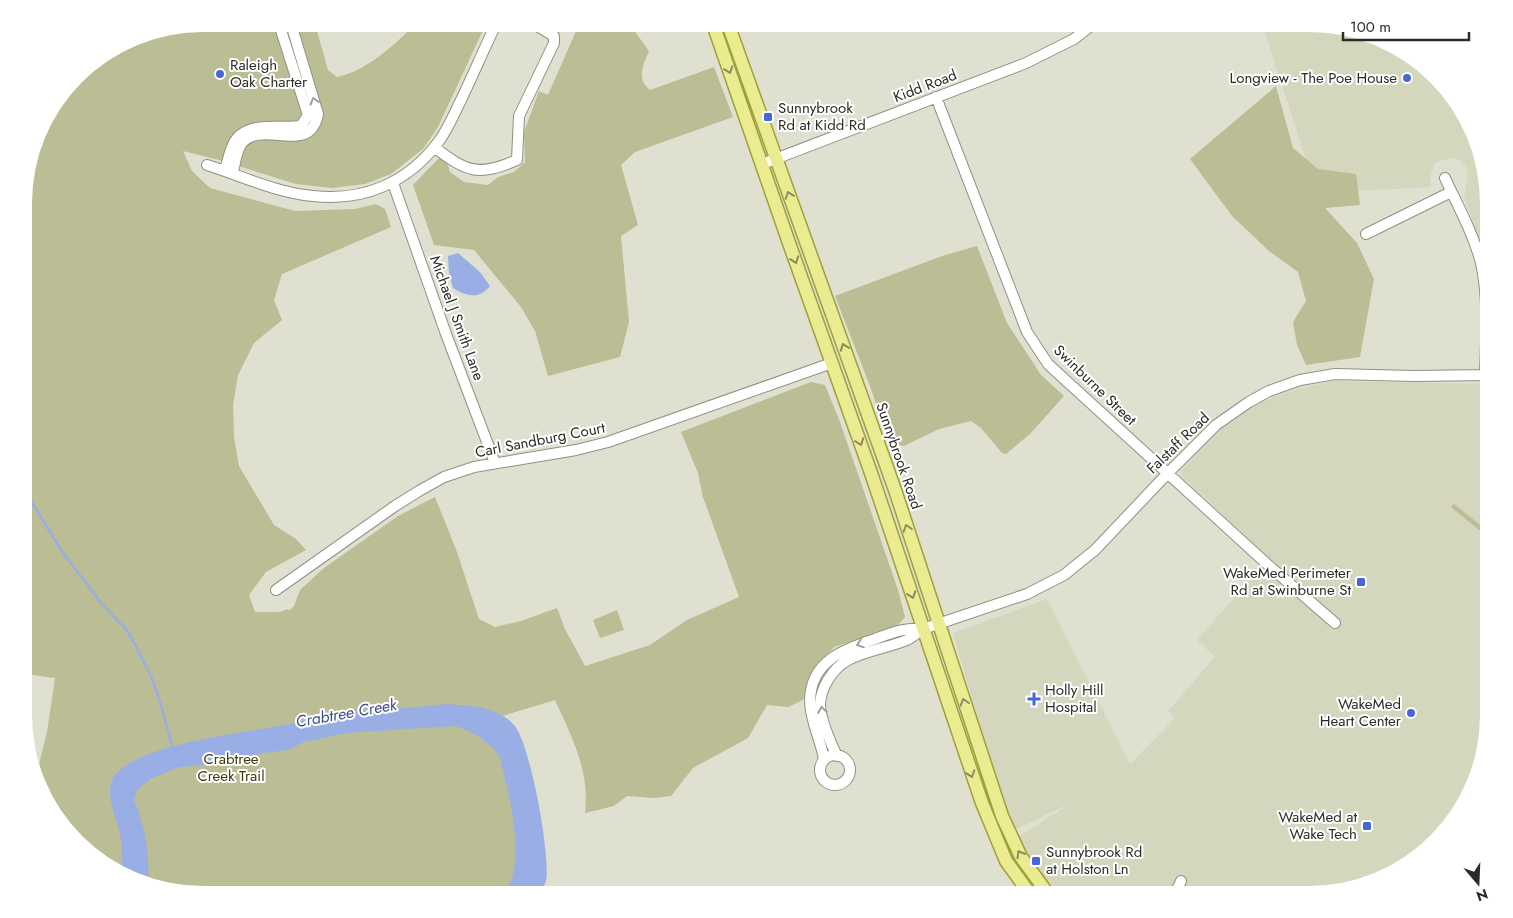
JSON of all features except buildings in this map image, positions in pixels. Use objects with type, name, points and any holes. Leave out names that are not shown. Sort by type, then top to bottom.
[{"type":"main road","points":[[716,32],[871,473],[962,749],[1006,861],[1024,885]]},
{"type":"main road","name":"Sunnybrook Road","points":[[731,32],[895,490],[1002,816],[1021,857],[1042,885]]},
{"type":"main road","points":[[832,363],[843,372],[861,415],[871,426]]},
{"type":"street","points":[[229,172],[238,138],[247,131],[256,128],[301,126],[308,115],[282,32]]},
{"type":"street","points":[[229,172],[238,150],[244,142],[257,135],[295,137],[308,133],[316,125],[318,114],[293,32]]},
{"type":"street","points":[[207,165],[296,194],[313,196],[349,196],[376,190],[393,183],[407,174],[434,147],[451,122],[492,32]]},
{"type":"street","points":[[434,147],[458,165],[477,171],[498,169],[517,160],[519,116],[554,43],[554,36],[547,32]]},
{"type":"street","name":"Kidd Road","points":[[762,164],[1026,63],[1074,39],[1082,32]]},
{"type":"street","name":"Swinburne Street","points":[[936,97],[1027,332],[1048,364],[1166,474],[1336,623]]},
{"type":"street","points":[[1445,178],[1480,261]]},
{"type":"street","name":"Michael J Smith Lane","points":[[393,183],[444,329],[495,463]]},
{"type":"street","points":[[1366,234],[1451,192]]},
{"type":"street","name":"Carl Sandburg Court","points":[[276,590],[419,491],[444,477],[474,467],[576,450],[608,442],[832,363]]},
{"type":"street","name":"Falstaff Road","points":[[923,628],[910,639],[848,660],[829,677],[820,704],[824,724],[837,756],[846,761],[850,770],[846,780],[838,785],[826,783],[821,777],[820,768],[824,760],[823,751],[812,718],[810,699],[813,683],[821,668],[833,656],[850,647],[906,628],[923,628],[938,624],[1027,594],[1064,575],[1095,550],[1166,474],[1216,426],[1248,402],[1269,391],[1300,380],[1335,374],[1480,375]]},
{"type":"street","points":[[824,760],[837,756]]},
{"type":"street","points":[[1179,885],[1181,881]]},
{"type":"shaded area","points":[[1265,32],[1310,32],[1354,38],[1375,45],[1395,55],[1431,82],[1458,118],[1468,138],[1477,170],[1480,192],[1480,242],[1464,197],[1468,175],[1466,167],[1459,160],[1452,158],[1436,162],[1431,172],[1431,187],[1317,193]]},
{"type":"shaded area","points":[[1335,381],[1480,384],[1480,726],[1471,770],[1458,800],[1431,836],[1414,850],[1395,863],[1375,873],[1354,880],[1321,885],[1048,885],[1029,859],[1018,837],[1071,803],[1014,830],[1005,811],[953,633],[1047,599],[1130,764],[1175,718],[1168,711],[1215,657],[1197,640],[1269,558],[1182,476],[1181,471],[1221,429],[1256,405],[1278,395]]},
{"type":"green space","name":"Crabtree Creek Trail","points":[[203,32],[317,32],[328,70],[337,77],[348,74],[369,63],[407,32],[482,32],[438,127],[423,149],[391,174],[365,184],[332,188],[296,184],[183,151],[192,171],[210,188],[295,211],[355,209],[376,204],[385,209],[391,227],[282,274],[274,300],[282,320],[254,343],[238,375],[233,405],[234,437],[239,466],[274,525],[296,539],[306,550],[266,572],[249,595],[255,612],[279,612],[288,609],[289,611],[294,606],[300,590],[324,568],[398,516],[435,497],[457,552],[479,619],[495,627],[521,621],[557,608],[565,629],[585,666],[650,645],[687,620],[739,597],[703,497],[698,473],[681,432],[811,382],[825,385],[840,422],[898,590],[905,617],[896,627],[834,647],[808,678],[803,700],[788,707],[767,705],[748,738],[693,768],[671,796],[654,798],[627,796],[614,806],[585,813],[586,797],[582,768],[573,741],[555,700],[496,718],[529,886],[203,886],[159,880],[138,873],[108,857],[75,827],[61,810],[45,780],[39,763],[47,732],[55,678],[32,675],[32,203],[38,159],[45,138],[61,108],[91,75],[108,61],[138,45],[159,38]]},
{"type":"green space","points":[[576,32],[635,32],[649,51],[643,67],[642,77],[650,90],[714,67],[733,117],[635,152],[621,165],[638,225],[621,236],[629,322],[620,357],[548,376],[535,331],[521,307],[474,250],[434,245],[413,185],[440,157],[448,165],[450,172],[464,182],[488,185],[498,177],[514,172],[525,162],[524,132],[539,91],[548,95]]},
{"type":"green space","points":[[1276,86],[1293,148],[1318,169],[1356,174],[1360,205],[1325,208],[1357,243],[1374,279],[1360,357],[1306,365],[1297,345],[1293,322],[1306,301],[1298,272],[1269,251],[1232,216],[1190,159]]},
{"type":"green space","points":[[977,246],[1007,323],[1041,375],[1064,396],[1031,433],[1006,454],[1002,453],[981,428],[971,421],[939,429],[904,446],[889,443],[870,386],[835,296],[942,256]]},
{"type":"green space","points":[[1454,504],[1480,525],[1480,531],[1451,507]]},
{"type":"green space","points":[[617,610],[624,630],[600,638],[593,620]]},
{"type":"water","points":[[458,253],[480,272],[490,286],[486,290],[477,295],[468,295],[453,288],[449,273],[448,256]]},
{"type":"water","name":"Crabtree Creek","points":[[447,704],[483,708],[500,714],[514,725],[526,753],[538,800],[547,868],[544,886],[507,886],[512,878],[515,863],[515,837],[512,812],[501,761],[499,755],[484,740],[467,730],[455,726],[346,733],[304,742],[288,750],[264,753],[219,764],[180,767],[152,778],[138,789],[134,800],[142,821],[146,842],[148,876],[122,865],[121,840],[112,808],[110,787],[112,780],[122,768],[139,758],[162,750],[214,737],[331,714]]},
{"type":"waterway","points":[[32,502],[61,550],[102,604],[126,629],[135,644],[151,676],[173,749]]},
{"type":"place","name":"Raleigh Oak Charter","points":[[220,74]]},
{"type":"place","name":"Longview - The Poe House","points":[[1407,78]]},
{"type":"place","name":"Sunnybrook Rd at Kidd Rd","points":[[768,117]]},
{"type":"place","name":"WakeMed Perimeter Rd at Swinburne St","points":[[1361,582]]},
{"type":"place","name":"Holly Hill Hospital","points":[[1034,699]]},
{"type":"place","name":"WakeMed Heart Center","points":[[1411,713]]},
{"type":"place","name":"WakeMed at Wake Tech","points":[[1367,826]]},
{"type":"place","name":"Sunnybrook Rd at Holston Ln","points":[[1036,861]]}]
